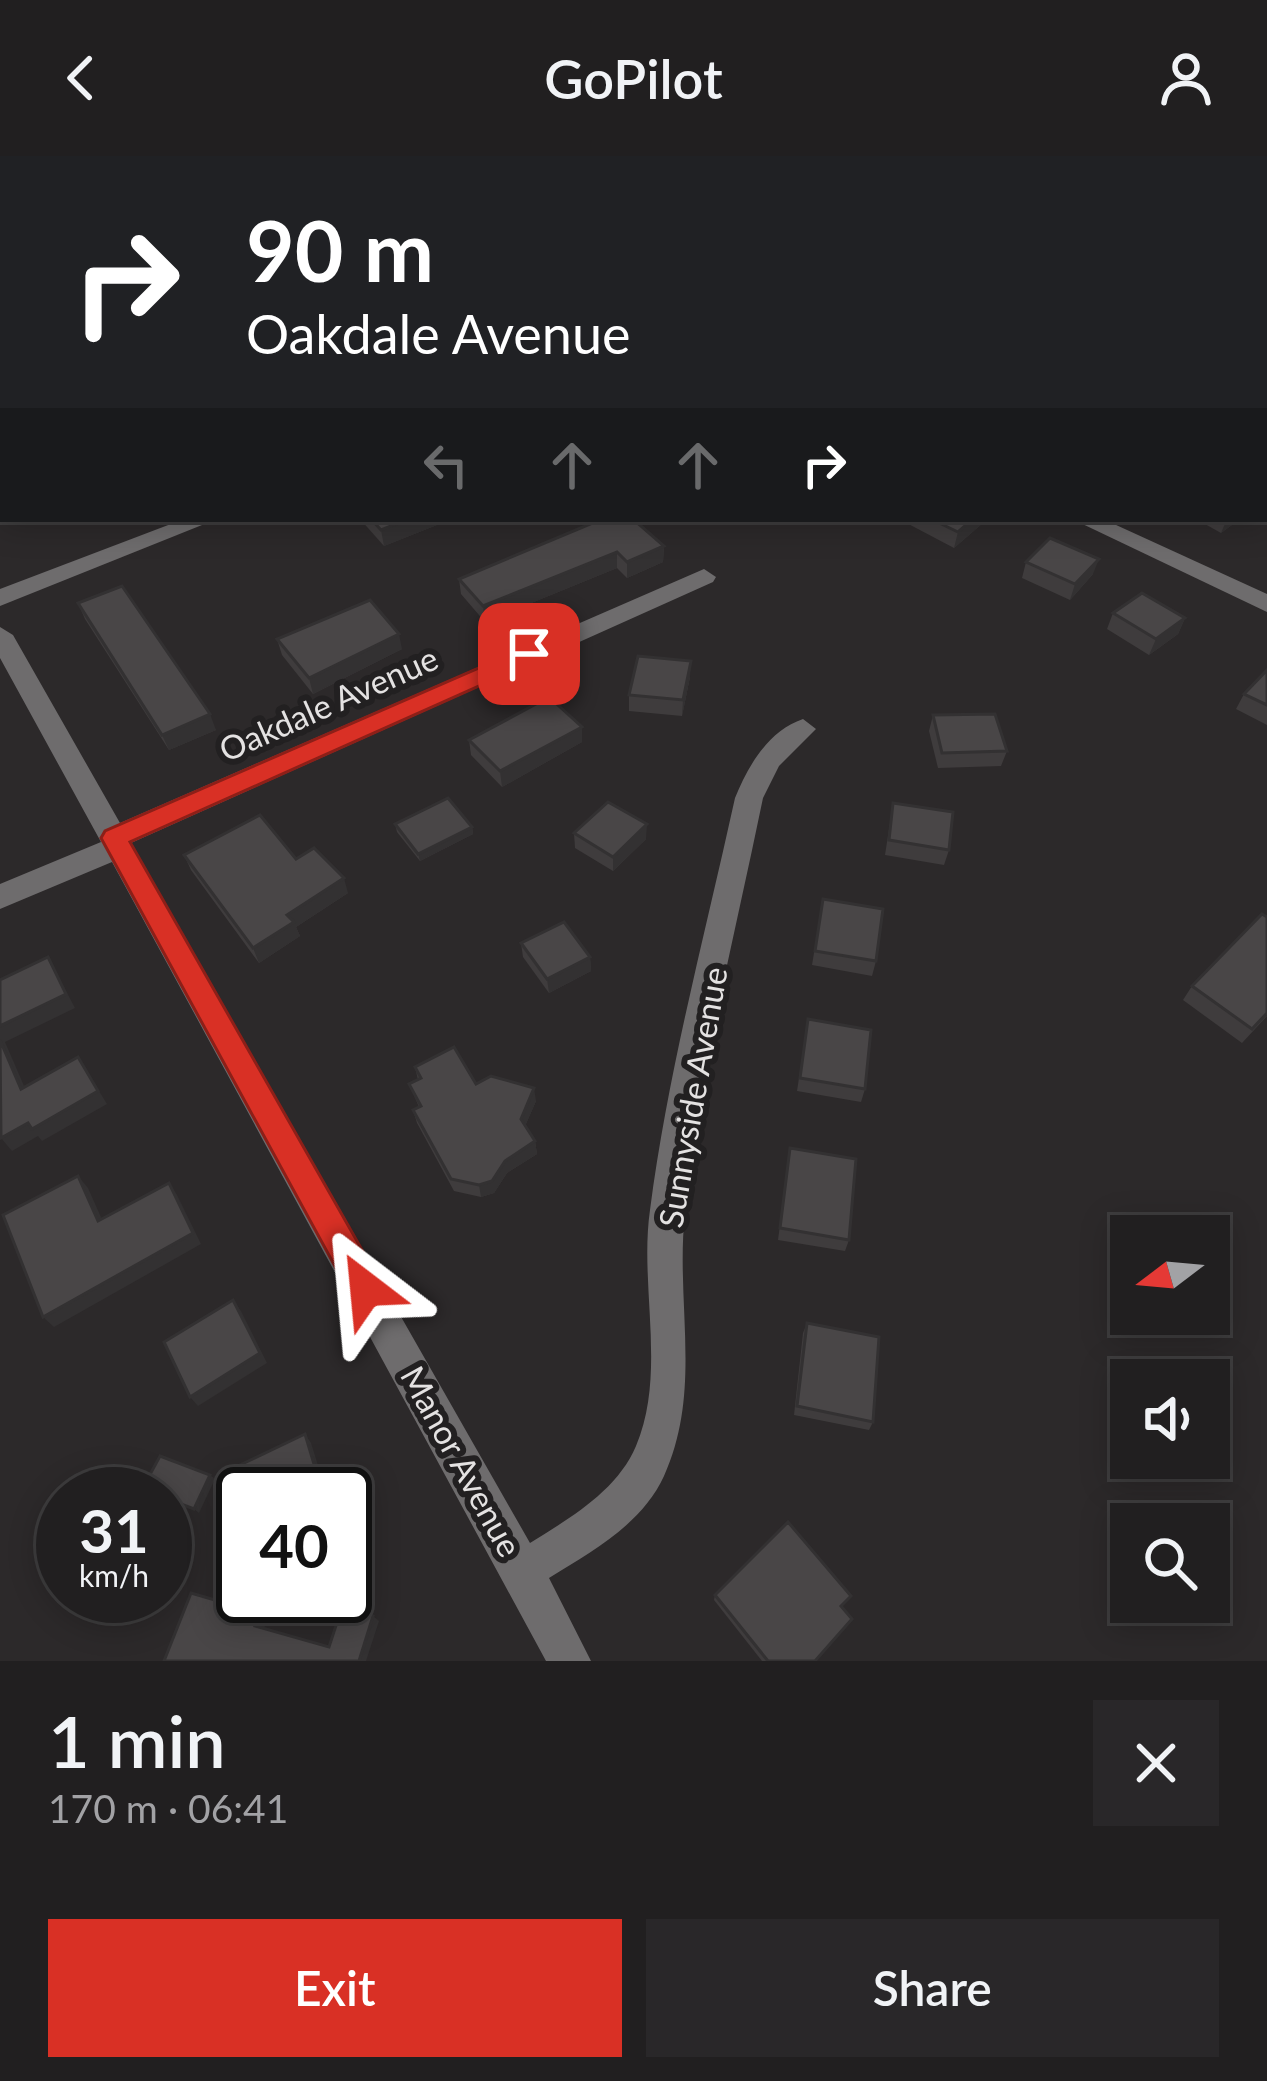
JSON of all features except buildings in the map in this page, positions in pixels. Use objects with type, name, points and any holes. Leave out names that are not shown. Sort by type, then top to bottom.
[{"type":"street","points":[[0,598],[197,522]]},
{"type":"street","points":[[1090,522],[1267,604]]},
{"type":"street","name":"Oakdale Avenue","points":[[0,897],[704,577]]},
{"type":"street","name":"Manor Avenue","points":[[0,634],[524,1570],[568,1661]]},
{"type":"street","name":"Sunnyside Avenue","points":[[524,1570],[623,1502],[648,1465],[664,1419],[671,1368],[666,1216],[739,844],[759,770],[776,748],[802,729]]},
{"type":"route","points":[[366,1289],[114,838],[529,654]]}]
